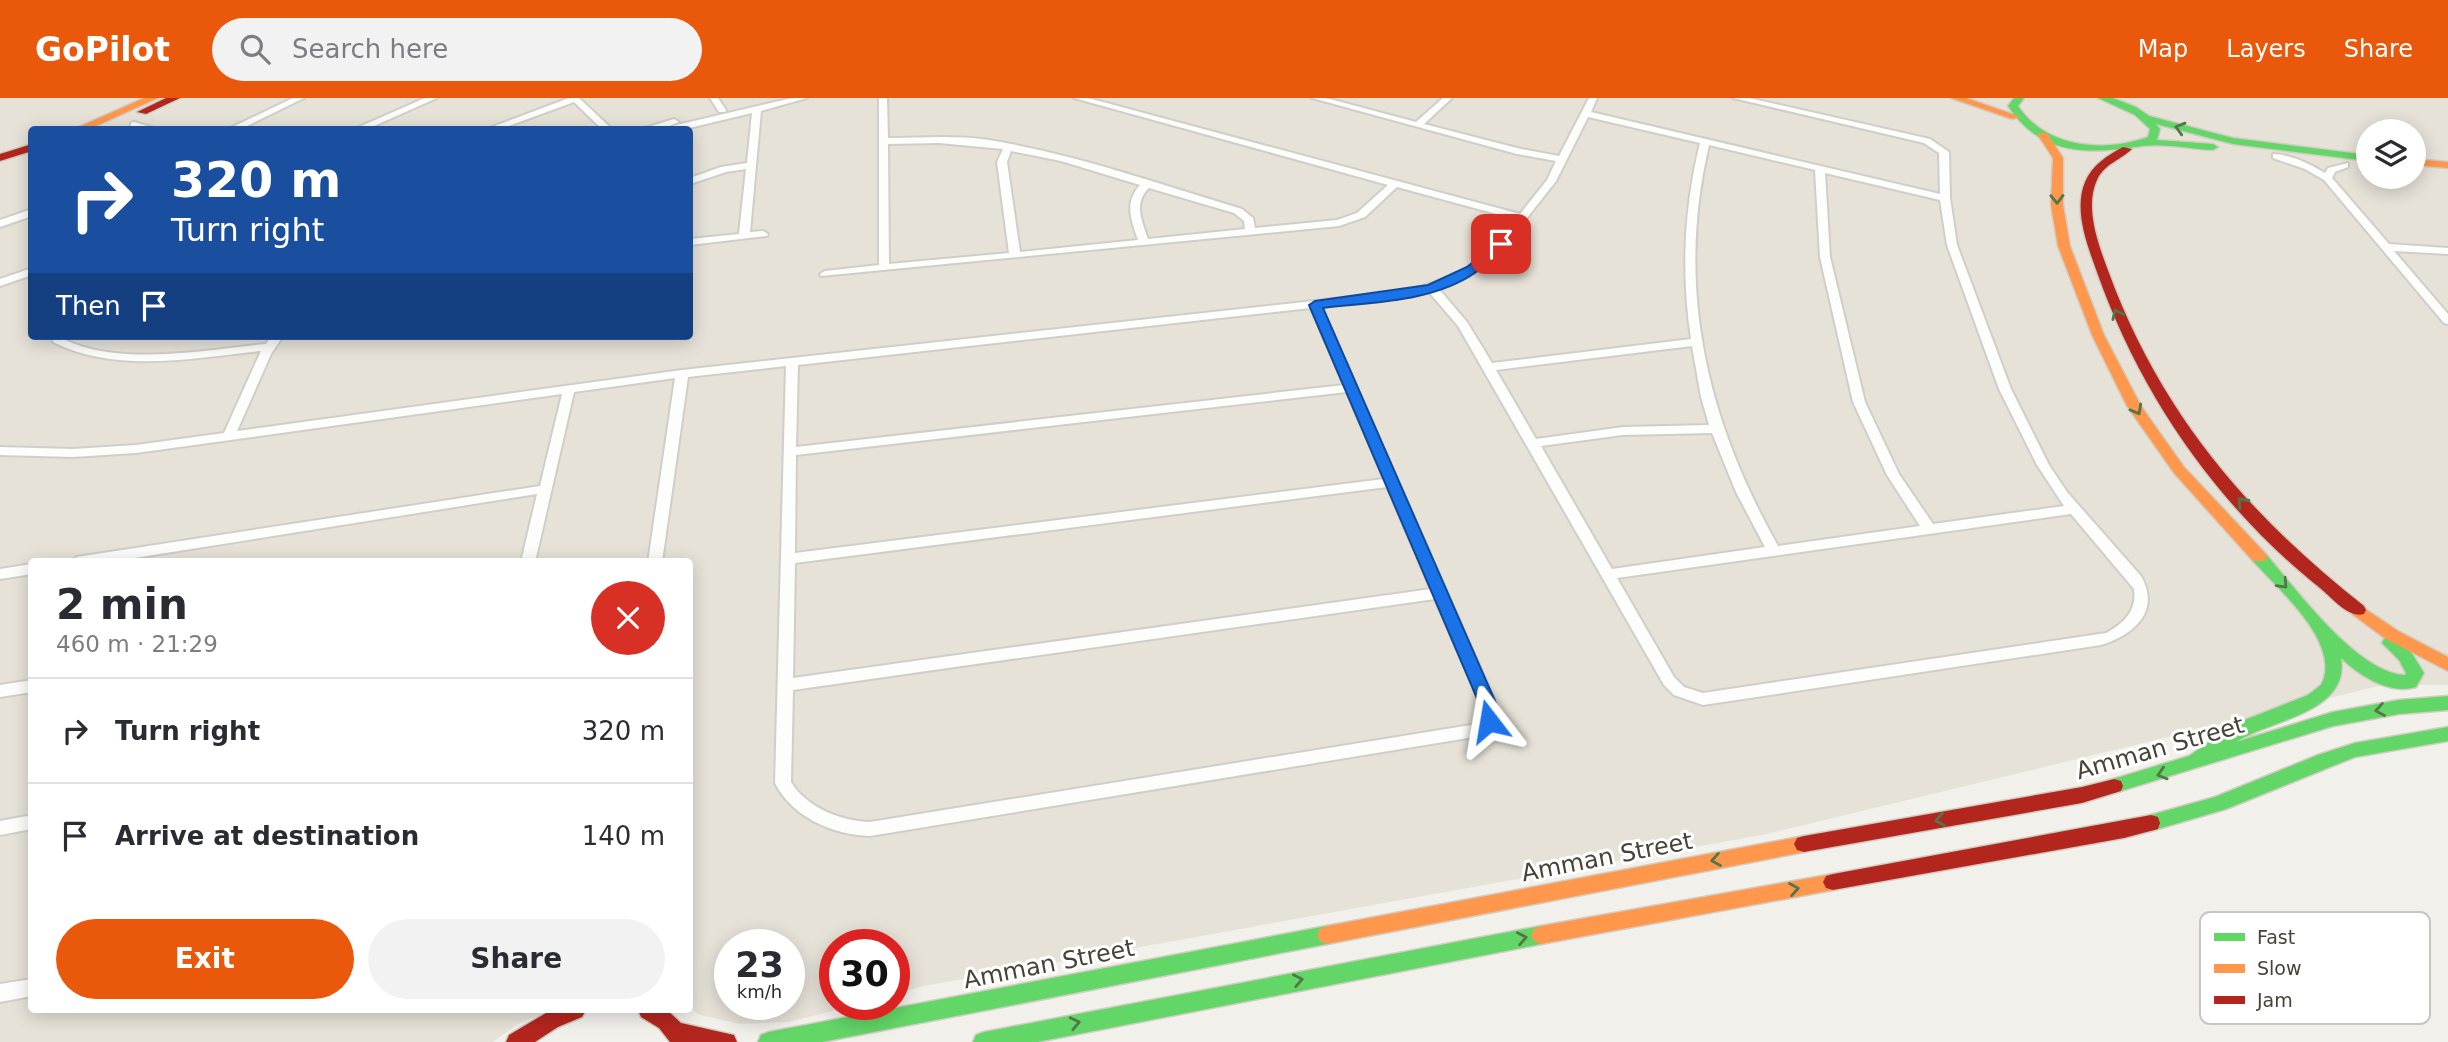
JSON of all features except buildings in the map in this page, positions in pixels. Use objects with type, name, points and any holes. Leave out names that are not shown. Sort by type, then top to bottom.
[{"type":"street","points":[[86,126],[153,98]]},
{"type":"street","points":[[108,126],[175,98]]},
{"type":"street","points":[[239,126],[300,98]]},
{"type":"street","points":[[366,126],[433,98]]},
{"type":"street","points":[[714,98],[722,110]]},
{"type":"street","points":[[663,126],[781,98]]},
{"type":"street","points":[[683,126],[803,98]]},
{"type":"street","points":[[883,98],[884,268]]},
{"type":"street","points":[[1077,98],[1523,218]]},
{"type":"street","points":[[1316,98],[1520,152],[1562,159]]},
{"type":"street","points":[[1419,124],[1448,98]]},
{"type":"street","points":[[0,451],[42,454],[105,452],[682,374],[1407,294],[1460,277],[1480,264],[1540,198],[1593,98]]},
{"type":"street","points":[[1432,288],[1463,324],[1673,686],[1695,698],[1717,697],[2101,640],[2127,628],[2142,603],[2144,592],[2136,579],[2073,509],[2053,481],[2021,424],[1991,357],[1952,245],[1945,198],[1946,156],[1932,143],[1737,98]]},
{"type":"street","points":[[1956,98],[2017,117],[2043,135],[2085,147],[2127,149]]},
{"type":"street","points":[[2017,117],[2013,106],[2019,98]]},
{"type":"street","points":[[2103,98],[2233,141],[2356,156]]},
{"type":"street","points":[[499,126],[574,99],[604,126]]},
{"type":"street","points":[[744,236],[757,108]]},
{"type":"street","points":[[2133,108],[2155,129],[2155,134],[2148,143]]},
{"type":"street","points":[[1584,113],[1945,198]]},
{"type":"street","points":[[2043,135],[2057,158],[2058,218],[2069,261],[2098,335],[2134,406],[2179,470],[2326,632],[2372,676],[2386,681],[2410,682],[2415,673],[2412,666],[2361,614],[2307,568],[2242,503],[2166,404],[2137,359],[2097,263],[2088,215],[2089,182],[2094,167],[2107,156],[2148,143],[2201,146],[2356,166]]},
{"type":"street","points":[[884,141],[963,141],[1063,159],[1243,213],[1249,219],[1251,232]]},
{"type":"street","points":[[1705,141],[1696,172],[1690,215],[1698,342],[1717,429],[1736,478],[1774,551]]},
{"type":"street","points":[[0,158],[28,148]]},
{"type":"street","points":[[1008,148],[1002,162],[1015,255]]},
{"type":"street","points":[[0,167],[28,156]]},
{"type":"street","points":[[2276,156],[2308,167],[2327,178],[2448,321]]},
{"type":"street","points":[[2426,163],[2448,164]]},
{"type":"street","points":[[693,180],[724,169],[751,165]]},
{"type":"street","points":[[2327,178],[2331,170],[2345,165]]},
{"type":"street","points":[[1821,168],[1825,257],[1858,402],[1888,467],[1930,530]]},
{"type":"street","points":[[2426,173],[2448,174]]},
{"type":"street","points":[[825,274],[1349,222],[1361,215],[1396,183]]},
{"type":"street","points":[[1144,243],[1133,206],[1136,195],[1147,184]]},
{"type":"street","points":[[0,224],[28,214]]},
{"type":"street","points":[[693,242],[764,234]]},
{"type":"street","points":[[2384,247],[2448,251]]},
{"type":"street","points":[[0,283],[28,272]]},
{"type":"street","points":[[792,361],[782,776],[785,789],[796,799],[838,824],[853,829],[870,829],[1481,729],[1489,721],[1491,710],[1315,305]]},
{"type":"street","points":[[57,340],[70,346],[132,356],[273,341]]},
{"type":"street","points":[[229,436],[273,341]]},
{"type":"street","points":[[1489,367],[1698,342]]},
{"type":"street","points":[[656,558],[682,374]]},
{"type":"street","points":[[529,558],[569,388]]},
{"type":"street","points":[[790,452],[1349,388]]},
{"type":"street","points":[[1533,443],[1623,431],[1717,429]]},
{"type":"street","points":[[788,559],[1390,482]]},
{"type":"street","points":[[103,558],[545,489]]},
{"type":"street","points":[[1608,574],[2073,509]]},
{"type":"street","points":[[0,574],[28,570]]},
{"type":"street","points":[[784,685],[1440,593]]},
{"type":"street","points":[[2361,614],[2412,648],[2448,665]]},
{"type":"street","points":[[2186,766],[2217,741],[2320,696],[2331,683],[2335,668],[2326,632]]},
{"type":"street","points":[[0,691],[28,687]]},
{"type":"street","name":"Amman Street","points":[[769,1042],[1699,863],[2070,798],[2186,766],[2333,719],[2399,707],[2448,703]]},
{"type":"street","points":[[984,1042],[1718,901],[2124,830],[2219,804],[2324,760],[2355,750],[2448,734]]},
{"type":"street","points":[[0,828],[28,823]]},
{"type":"street","points":[[0,993],[28,988]]},
{"type":"street","points":[[521,1039],[543,1013]]},
{"type":"street","points":[[521,1039],[550,1020],[568,1013]]},
{"type":"street","points":[[652,1013],[671,1026],[726,1042]]},
{"type":"shaded area","points":[[0,98],[2448,98],[2448,685],[2387,684],[1767,834],[910,990],[910,929],[819,929],[819,1014],[805,1018],[805,929],[714,929],[714,1018],[693,1010],[693,558],[28,558],[28,1013],[544,1013],[516,1025],[493,1042],[0,1042]]},
{"type":"shaded area","points":[[722,1020],[797,1020],[789,1022],[740,1024]]},
{"type":"traffic: fast","points":[[2019,98],[2013,106],[2023,121],[2038,133],[2056,141],[2096,149],[2136,145],[2153,139],[2155,129],[2145,117],[2103,98]]},
{"type":"traffic: fast","points":[[2146,118],[2233,141],[2356,156]]},
{"type":"traffic: fast","points":[[2148,143],[2213,147]]},
{"type":"traffic: fast","points":[[2197,758],[2243,728],[2314,700],[2327,690],[2332,681],[2334,661],[2324,631],[2259,557]]},
{"type":"traffic: fast","points":[[2327,633],[2354,660],[2374,674],[2385,679],[2410,682],[2415,673],[2405,656],[2390,643]]},
{"type":"traffic: fast","points":[[2114,786],[2333,719],[2399,707],[2448,703]]},
{"type":"traffic: fast","points":[[2151,823],[2219,804],[2324,760],[2355,750],[2448,734]]},
{"type":"traffic: fast","points":[[769,1042],[1327,935]]},
{"type":"traffic: fast","points":[[984,1042],[1541,935]]},
{"type":"traffic: slow","points":[[86,126],[153,98]]},
{"type":"traffic: slow","points":[[1956,98],[2016,117]]},
{"type":"traffic: slow","points":[[2043,135],[2058,158],[2057,205],[2064,246],[2098,335],[2134,406],[2179,470],[2259,557]]},
{"type":"traffic: slow","points":[[2426,163],[2448,165]]},
{"type":"traffic: slow","points":[[2358,610],[2392,635],[2448,665]]},
{"type":"traffic: slow","points":[[1327,935],[1804,844]]},
{"type":"traffic: slow","points":[[1541,935],[1833,882]]},
{"type":"traffic: jam","points":[[142,112],[175,98]]},
{"type":"traffic: jam","points":[[0,158],[28,148]]},
{"type":"traffic: jam","points":[[2127,149],[2110,158],[2098,169],[2087,194],[2087,208],[2097,256],[2116,308],[2139,358],[2167,407],[2199,453],[2235,497],[2273,538],[2358,610]]},
{"type":"traffic: jam","points":[[1804,844],[2082,795],[2114,786]]},
{"type":"traffic: jam","points":[[1833,882],[2151,823]]},
{"type":"traffic: jam","points":[[517,1042],[550,1020],[568,1013]]},
{"type":"traffic: jam","points":[[653,1013],[667,1021],[682,1041]]},
{"type":"traffic: jam","points":[[678,1032],[726,1042]]},
{"type":"route","points":[[1489,721],[1491,710],[1315,305],[1407,294],[1448,283],[1480,264],[1501,244]]}]
